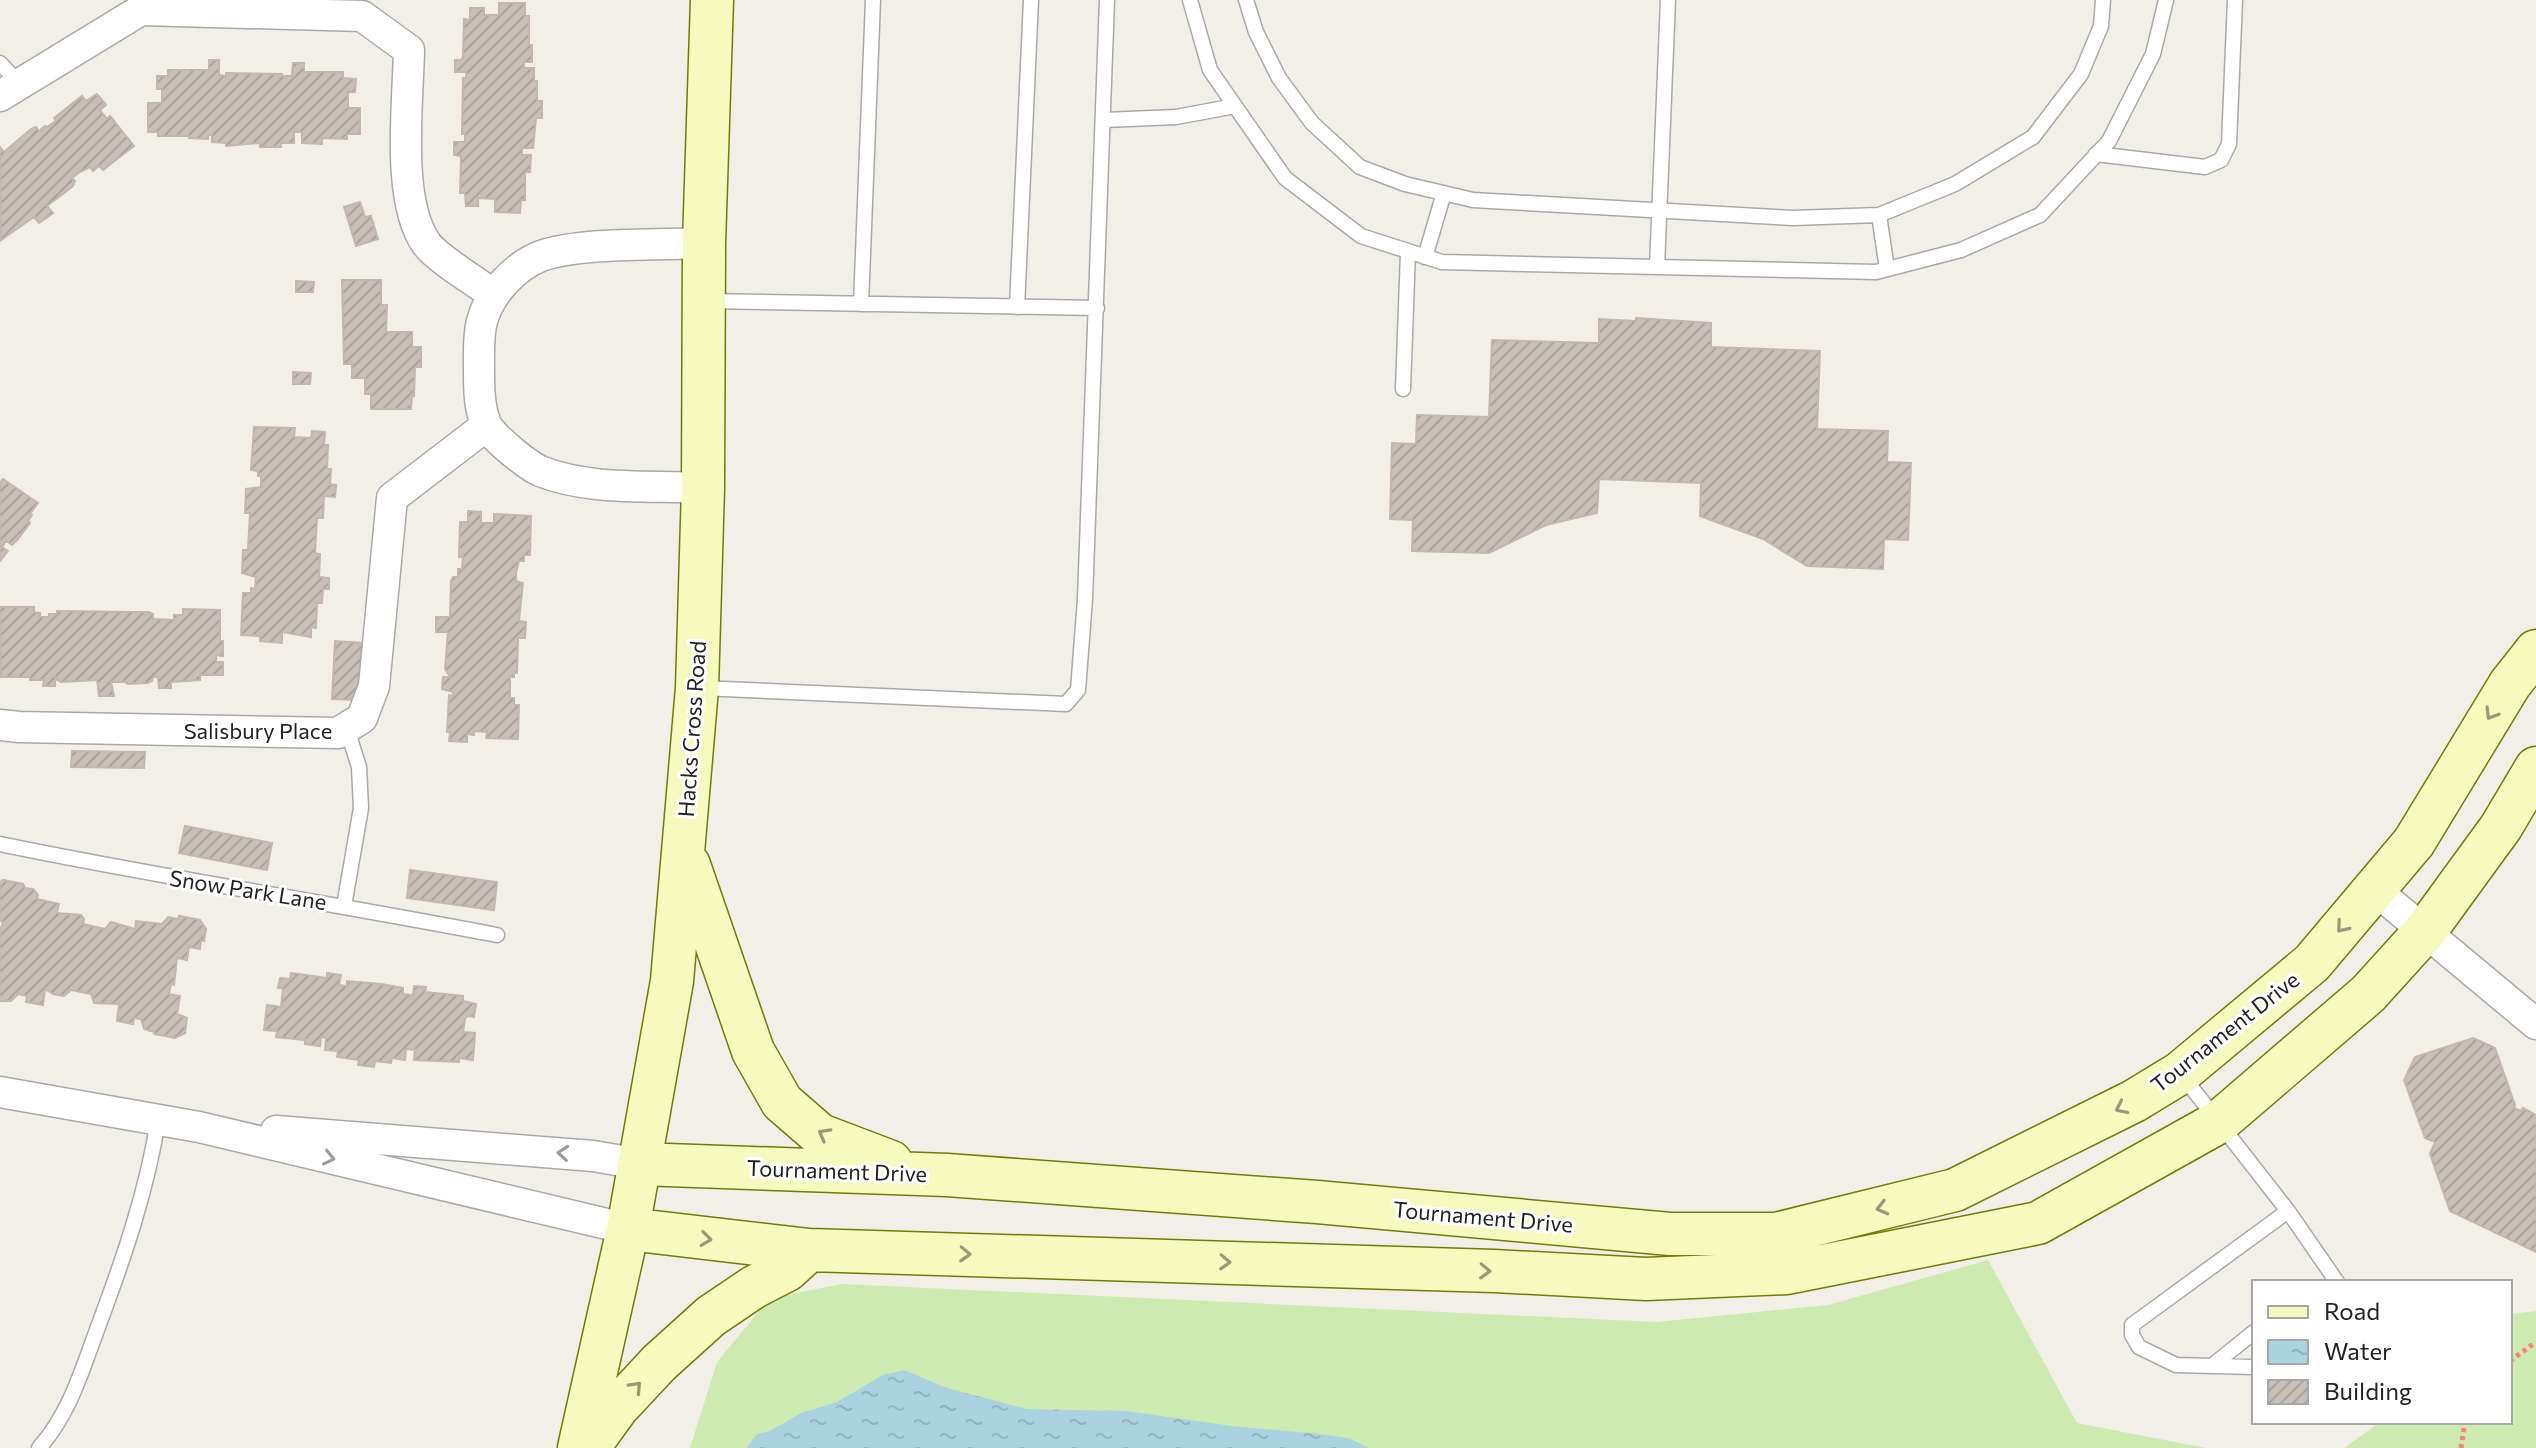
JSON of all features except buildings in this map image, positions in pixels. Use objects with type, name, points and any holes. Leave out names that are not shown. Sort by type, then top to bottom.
[{"type":"street","name":"Hacks Cross Road","points":[[579,1448],[628,1229],[672,981],[697,688],[703,488],[704,243],[712,0]]},
{"type":"street","points":[[7,81],[141,10],[362,16],[409,50],[407,168],[412,216],[427,246],[494,295]]},
{"type":"street","points":[[703,488],[584,482],[539,470],[509,449],[486,426],[479,397],[479,357],[481,322],[494,295],[521,265],[544,255],[586,248],[704,243]]},
{"type":"street","name":"Salisbury Place","points":[[0,725],[322,733],[338,733],[347,729],[362,718],[374,686],[392,498],[486,426]]},
{"type":"street","name":"Tournament Drive","points":[[199,1127],[378,1137],[593,1156],[640,1164],[923,1174],[1317,1202],[1670,1234],[1776,1234],[1955,1190],[2134,1101],[2180,1073],[2312,963],[2414,842],[2510,684],[2536,651]]},
{"type":"street","name":"Tournament Drive","points":[[0,1092],[199,1127],[628,1229],[809,1250],[1462,1270],[1646,1279],[1787,1273],[2038,1223],[2219,1122],[2368,994],[2426,930],[2501,827],[2536,768]]},
{"type":"street","points":[[683,850],[753,1051],[782,1102],[820,1135],[923,1174]]},
{"type":"street","points":[[2374,889],[2536,1024]]},
{"type":"street","points":[[588,1448],[617,1408],[659,1363],[711,1316],[754,1287],[787,1270],[809,1250]]},
{"type":"lane","points":[[861,304],[873,0]]},
{"type":"lane","points":[[1017,307],[1031,0]]},
{"type":"lane","points":[[697,688],[1066,704],[1078,690],[1085,599],[1107,0]]},
{"type":"lane","points":[[1190,0],[1210,70],[1285,178],[1361,236],[1442,262],[1876,272],[1961,250],[2040,215],[2109,141],[2153,54],[2166,0]]},
{"type":"lane","points":[[1246,0],[1256,32],[1279,78],[1312,123],[1360,167],[1405,184],[1473,200],[1793,218],[1879,215],[1955,184],[2033,137],[2081,74],[2101,26],[2103,0]]},
{"type":"lane","points":[[1657,267],[1668,0]]},
{"type":"lane","points":[[2096,154],[2205,167],[2221,160],[2229,144],[2235,0]]},
{"type":"lane","points":[[1104,120],[1176,117],[1235,106]]},
{"type":"lane","points":[[1425,257],[1444,193]]},
{"type":"lane","points":[[1879,215],[1887,269]]},
{"type":"lane","points":[[1403,389],[1408,252]]},
{"type":"lane","points":[[704,301],[1097,308]]},
{"type":"lane","points":[[344,906],[361,808],[359,767],[347,729]]},
{"type":"lane","name":"Snow Park Lane","points":[[0,844],[497,935]]},
{"type":"lane","points":[[2180,1073],[2288,1211],[2333,1277]]},
{"type":"lane","points":[[39,1448],[60,1421],[78,1383],[119,1272],[152,1162],[158,1120]]},
{"type":"lane","points":[[2252,1367],[2176,1365],[2139,1347],[2132,1335],[2132,1325],[2288,1211]]},
{"type":"lane","points":[[2213,1365],[2252,1334]]},
{"type":"path","points":[[2512,1360],[2536,1342]]},
{"type":"path","points":[[2461,1448],[2465,1424]]},
{"type":"green space","points":[[1988,1260],[2077,1423],[2206,1448],[690,1448],[717,1362],[770,1298],[842,1284],[1657,1322],[1828,1305]]},
{"type":"green space","points":[[2536,1311],[2536,1448],[2344,1448],[2377,1424],[2512,1424],[2512,1314]]},
{"type":"water","points":[[904,1370],[947,1388],[1027,1409],[1126,1411],[1348,1438],[1370,1448],[746,1448],[757,1434],[770,1431],[801,1413],[837,1402],[883,1375]]}]
